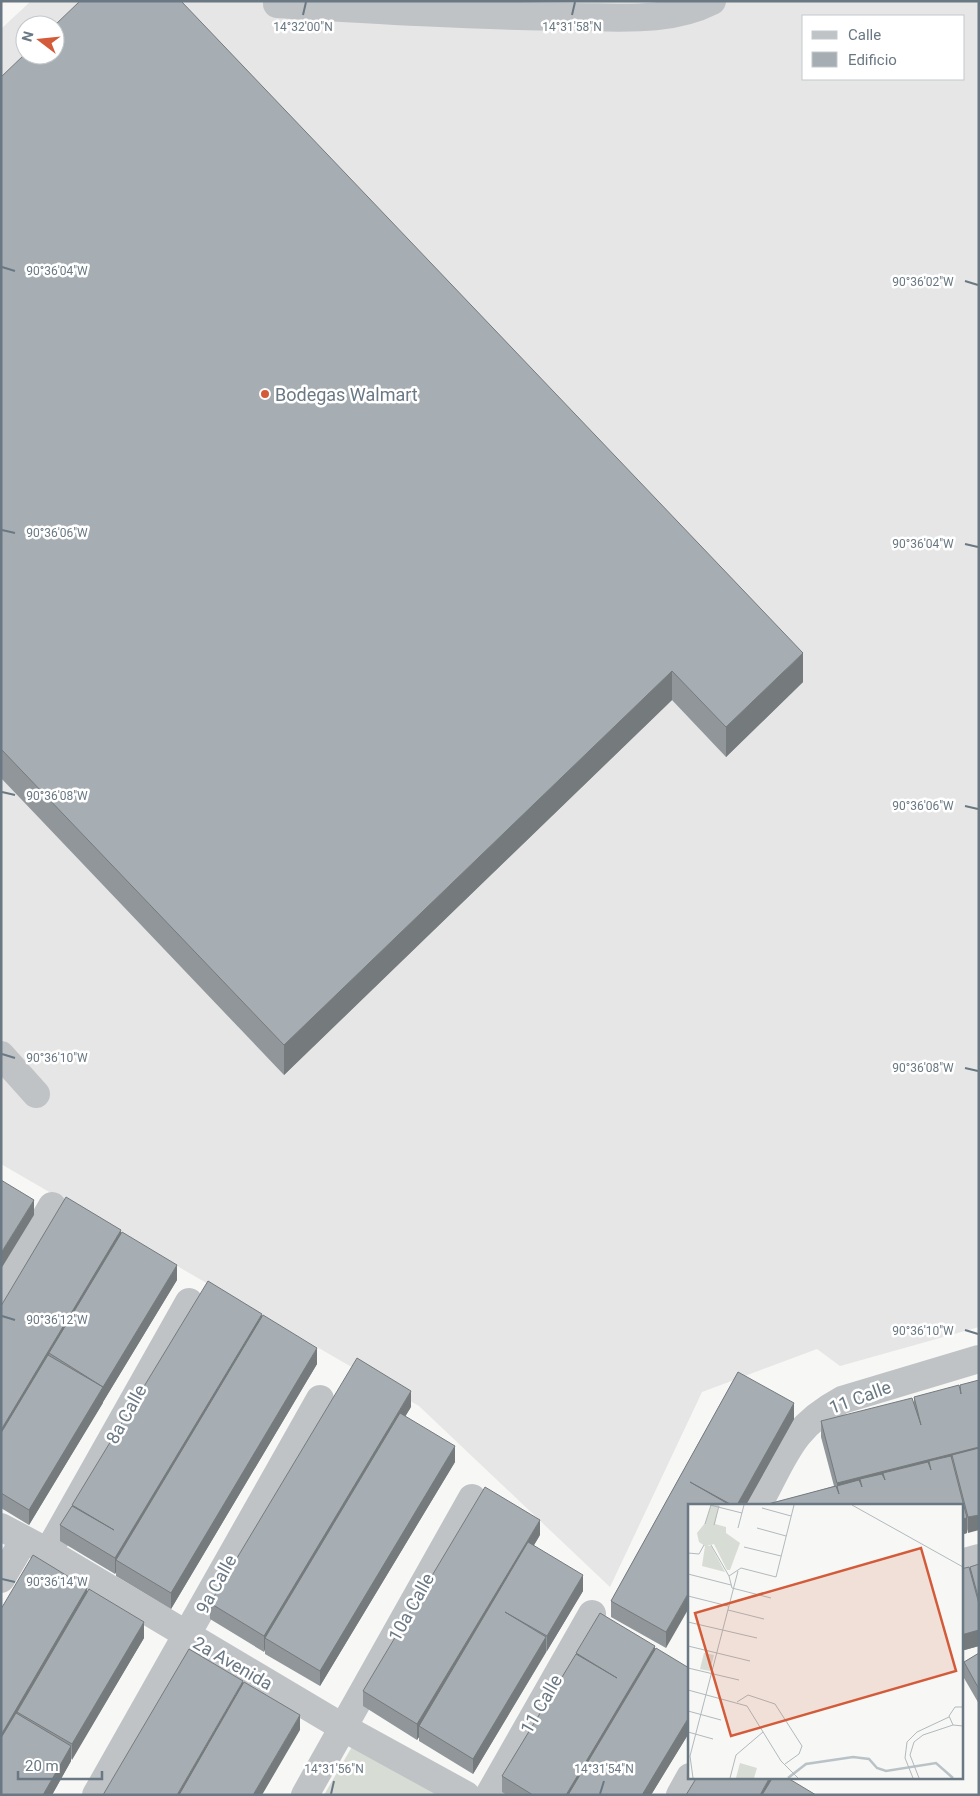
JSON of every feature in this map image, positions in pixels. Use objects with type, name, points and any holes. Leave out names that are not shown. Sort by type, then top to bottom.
[{"type":"street","points":[[277,4],[484,16],[651,17],[703,6],[712,1]]},
{"type":"street","points":[[1,1055],[36,1094]]},
{"type":"street","points":[[1,1295],[52,1206]]},
{"type":"street","name":"8a Calle","points":[[48,1552],[189,1302]]},
{"type":"street","name":"11 Calle","points":[[759,1504],[800,1429],[822,1410],[842,1400],[979,1359]]},
{"type":"street","name":"9a Calle","points":[[96,1795],[188,1636],[320,1399]]},
{"type":"street","name":"10a Calle","points":[[305,1795],[472,1498]]},
{"type":"street","points":[[1,1579],[13,1533]]},
{"type":"street","name":"2a Avenida","points":[[13,1533],[344,1728],[466,1795]]},
{"type":"street","points":[[962,1563],[979,1558]]},
{"type":"street","name":"11 Calle","points":[[489,1795],[592,1614]]},
{"type":"street","points":[[680,1795],[689,1778]]},
{"type":"shaded area","points":[[31,1],[979,1],[979,1327],[840,1366],[817,1349],[702,1392],[610,1587],[419,1406],[1,1164],[1,29],[15,16],[15,65],[65,65],[65,15],[16,15]]},
{"type":"shaded area","points":[[353,1745],[438,1795],[324,1795]]},
{"type":"building","name":"Bodegas Walmart","points":[[80,1],[181,1],[803,653],[726,727],[672,671],[284,1045],[1,749],[1,77],[15,64],[65,65],[65,15]]},
{"type":"building","points":[[1,1180],[34,1200],[1,1253]]},
{"type":"building","points":[[66,1197],[121,1230],[1,1430],[1,1306]]},
{"type":"building","points":[[122,1232],[177,1265],[103,1387],[49,1353]]},
{"type":"building","points":[[208,1281],[262,1314],[115,1558],[60,1525],[72,1506],[114,1530],[72,1505]]},
{"type":"building","points":[[263,1315],[317,1348],[171,1593],[116,1560]]},
{"type":"building","points":[[48,1355],[103,1387],[29,1510],[1,1493],[1,1433]]},
{"type":"building","points":[[357,1358],[411,1391],[264,1636],[210,1603]]},
{"type":"building","points":[[738,1372],[794,1403],[738,1504],[730,1504],[690,1482],[728,1504],[688,1504],[688,1594],[666,1632],[611,1601]]},
{"type":"building","points":[[979,1380],[979,1447],[837,1483],[821,1421],[912,1398],[921,1425],[914,1397],[959,1385],[961,1394],[960,1385]]},
{"type":"building","points":[[400,1413],[455,1446],[320,1671],[265,1638]]},
{"type":"building","points":[[979,1448],[979,1515],[968,1517],[952,1455]]},
{"type":"building","points":[[951,1456],[967,1518],[962,1519],[962,1504],[768,1504],[836,1486],[839,1494],[837,1486],[859,1480],[862,1487],[860,1479],[882,1474],[885,1480],[883,1473],[928,1462],[931,1470],[929,1461]]},
{"type":"building","points":[[485,1487],[540,1520],[417,1724],[363,1691]]},
{"type":"building","points":[[528,1542],[583,1575],[547,1636],[505,1612],[546,1637],[473,1759],[419,1726]]},
{"type":"building","points":[[33,1555],[87,1588],[1,1735],[1,1609]]},
{"type":"building","points":[[979,1564],[979,1600],[970,1567]]},
{"type":"building","points":[[969,1567],[979,1604],[979,1630],[962,1635],[962,1569]]},
{"type":"building","points":[[89,1589],[144,1622],[72,1744],[17,1712]]},
{"type":"building","points":[[600,1613],[655,1646],[566,1795],[533,1795],[502,1776],[576,1654],[617,1678],[576,1653]]},
{"type":"building","points":[[656,1648],[688,1667],[688,1719],[642,1795],[568,1795]]},
{"type":"building","points":[[189,1649],[243,1681],[177,1795],[103,1795]]},
{"type":"building","points":[[979,1653],[979,1689],[964,1662]]},
{"type":"building","points":[[244,1682],[300,1715],[253,1795],[179,1795]]},
{"type":"building","points":[[16,1713],[71,1746],[43,1795],[1,1795],[1,1738]]},
{"type":"building","points":[[696,1778],[769,1778],[760,1795],[686,1795]]},
{"type":"building","points":[[772,1778],[788,1778],[816,1795],[762,1795]]},
{"type":"place","name":"Bodegas Walmart","points":[[265,394]]}]
